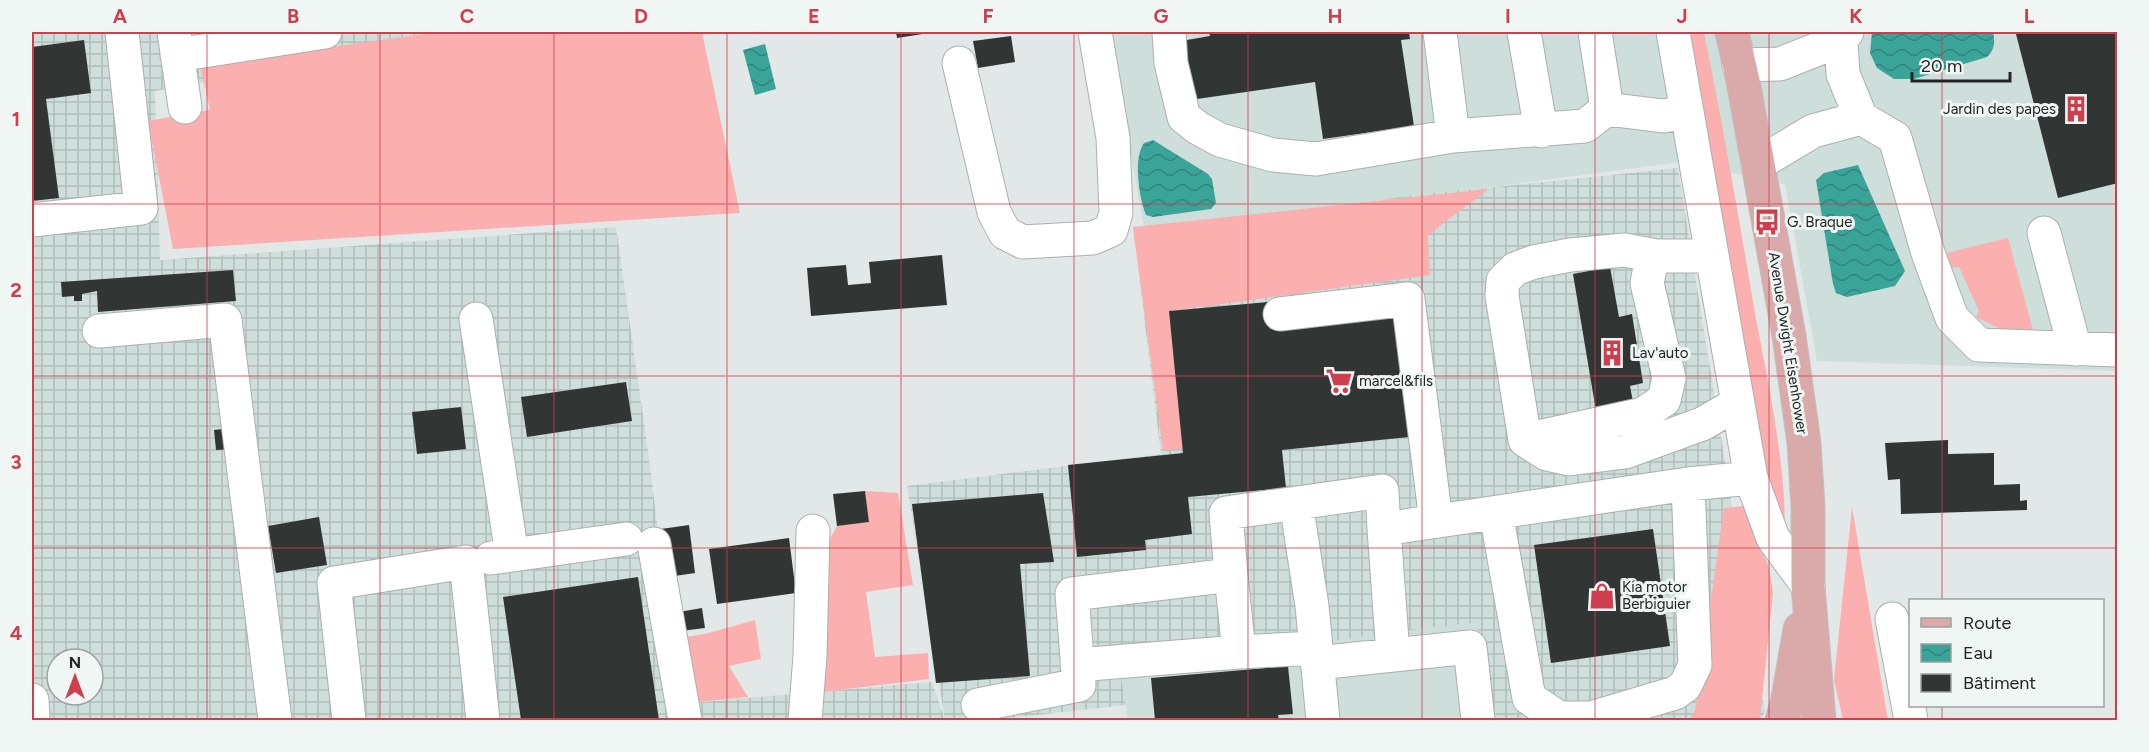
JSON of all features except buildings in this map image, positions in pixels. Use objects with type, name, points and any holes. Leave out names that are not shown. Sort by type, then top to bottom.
[{"type":"main road","name":"Avenue Dwight Eisenhower","points":[[1732,32],[1789,336],[1804,443],[1808,507],[1808,586],[1819,720]]},
{"type":"main road","name":"Avenue Dwight Eisenhower","points":[[1782,720],[1787,704],[1808,586]]},
{"type":"lane","points":[[32,220],[141,207],[122,32]]},
{"type":"lane","points":[[184,107],[176,43],[325,32]]},
{"type":"lane","points":[[959,63],[994,212],[1005,233],[1023,243],[1093,238],[1111,230],[1116,213],[1113,138],[1095,32]]},
{"type":"lane","points":[[1169,32],[1171,63],[1184,117],[1220,140],[1273,155],[1316,159],[1453,136],[1585,126],[1607,108],[1663,116],[1687,112]]},
{"type":"lane","points":[[1440,32],[1453,136]]},
{"type":"lane","points":[[1524,32],[1541,130]]},
{"type":"lane","points":[[1595,32],[1607,108]]},
{"type":"lane","points":[[1673,32],[1750,478],[1773,538],[1808,586]]},
{"type":"lane","points":[[1739,65],[1780,64],[1844,36],[1843,74],[1861,118],[1895,138],[1928,253],[1952,318],[1979,345],[2118,350]]},
{"type":"lane","points":[[1758,164],[1813,130],[1861,118]]},
{"type":"lane","points":[[2044,233],[2075,349]]},
{"type":"lane","points":[[1713,256],[1656,256],[1625,250],[1570,255],[1534,262],[1515,269],[1503,281],[1502,296],[1525,440],[1547,454],[1569,459],[1625,452],[1702,424],[1737,404]]},
{"type":"lane","points":[[1525,440],[1643,414],[1664,400],[1669,378],[1647,283],[1650,268],[1656,256]]},
{"type":"lane","points":[[1280,314],[1408,299],[1436,521]]},
{"type":"lane","points":[[477,319],[512,555]]},
{"type":"lane","points":[[99,331],[225,320],[274,720]]},
{"type":"lane","points":[[1384,529],[1688,484],[1750,478]]},
{"type":"lane","points":[[1496,513],[1529,698],[1559,718],[1591,718],[1675,693],[1685,686],[1695,665],[1688,484]]},
{"type":"lane","points":[[1239,652],[1226,513],[1382,491],[1393,655]]},
{"type":"lane","points":[[1296,503],[1312,606],[1323,720]]},
{"type":"lane","points":[[805,720],[810,656],[813,531]]},
{"type":"lane","points":[[349,720],[334,583],[512,555],[640,541],[685,720]]},
{"type":"lane","points":[[466,562],[483,720]]},
{"type":"lane","points":[[978,705],[1079,685],[1072,594],[1231,575]]},
{"type":"lane","points":[[1892,619],[1911,720]]},
{"type":"lane","points":[[1077,665],[1239,652],[1393,655],[1470,647],[1478,720]]},
{"type":"lane","points":[[32,700],[33,720]]},
{"type":"shaded area","points":[[32,32],[494,32],[155,91],[160,260],[616,227],[649,458],[679,704],[932,682],[945,720],[32,720]]},
{"type":"shaded area","points":[[440,32],[702,32],[740,213],[173,249],[148,121],[210,110],[200,65]]},
{"type":"shaded area","points":[[1109,32],[2117,32],[2117,371],[1817,361],[1785,184],[1681,162],[1145,233]]},
{"type":"shaded area","points":[[1685,32],[1704,32],[1775,421],[1782,476],[1785,529],[1765,500]]},
{"type":"shaded area","points":[[1678,168],[1765,712],[1760,720],[1494,720],[1476,623],[1120,670],[1126,705],[991,720],[945,720],[907,486],[1161,454],[1134,236],[1407,196]]},
{"type":"shaded area","points":[[1489,189],[1428,235],[1430,275],[1170,311],[1183,449],[1163,450],[1133,227]]},
{"type":"shaded area","points":[[2008,238],[2033,330],[2003,330],[1976,317],[1979,311],[1959,267],[1951,268],[1947,253]]},
{"type":"shaded area","points":[[865,491],[898,493],[913,585],[866,592],[875,657],[928,653],[929,679],[823,692],[825,548],[837,526],[869,522]]},
{"type":"shaded area","points":[[1743,506],[1769,567],[1773,592],[1760,720],[1689,720],[1695,711],[1724,508]]},
{"type":"shaded area","points":[[1852,507],[1888,720],[1843,720],[1834,680]]},
{"type":"shaded area","points":[[755,620],[761,659],[729,666],[748,697],[697,702],[686,637]]},
{"type":"shaded area","points":[[1476,623],[1490,720],[1128,720],[1120,670],[1439,626]]},
{"type":"water","points":[[1872,32],[1993,32],[1994,42],[1992,51],[1987,57],[1914,79],[1894,79],[1877,68],[1870,53]]},
{"type":"water","points":[[765,44],[776,89],[755,95],[743,50]]},
{"type":"water","points":[[1153,140],[1208,174],[1212,179],[1216,203],[1211,209],[1153,217],[1146,215],[1139,189],[1138,168],[1144,143]]},
{"type":"water","points":[[1858,165],[1905,271],[1895,286],[1847,297],[1836,293],[1833,284],[1816,180],[1824,173]]},
{"type":"place","name":"Jardin des papes","points":[[2076,109]]},
{"type":"place","name":"G. Braque","points":[[1767,222]]},
{"type":"place","name":"Lav'auto","points":[[1612,353]]},
{"type":"place","name":"marcel&fils","points":[[1339,381]]},
{"type":"place","name":"Kia motor Berbiguier","points":[[1602,596]]}]
